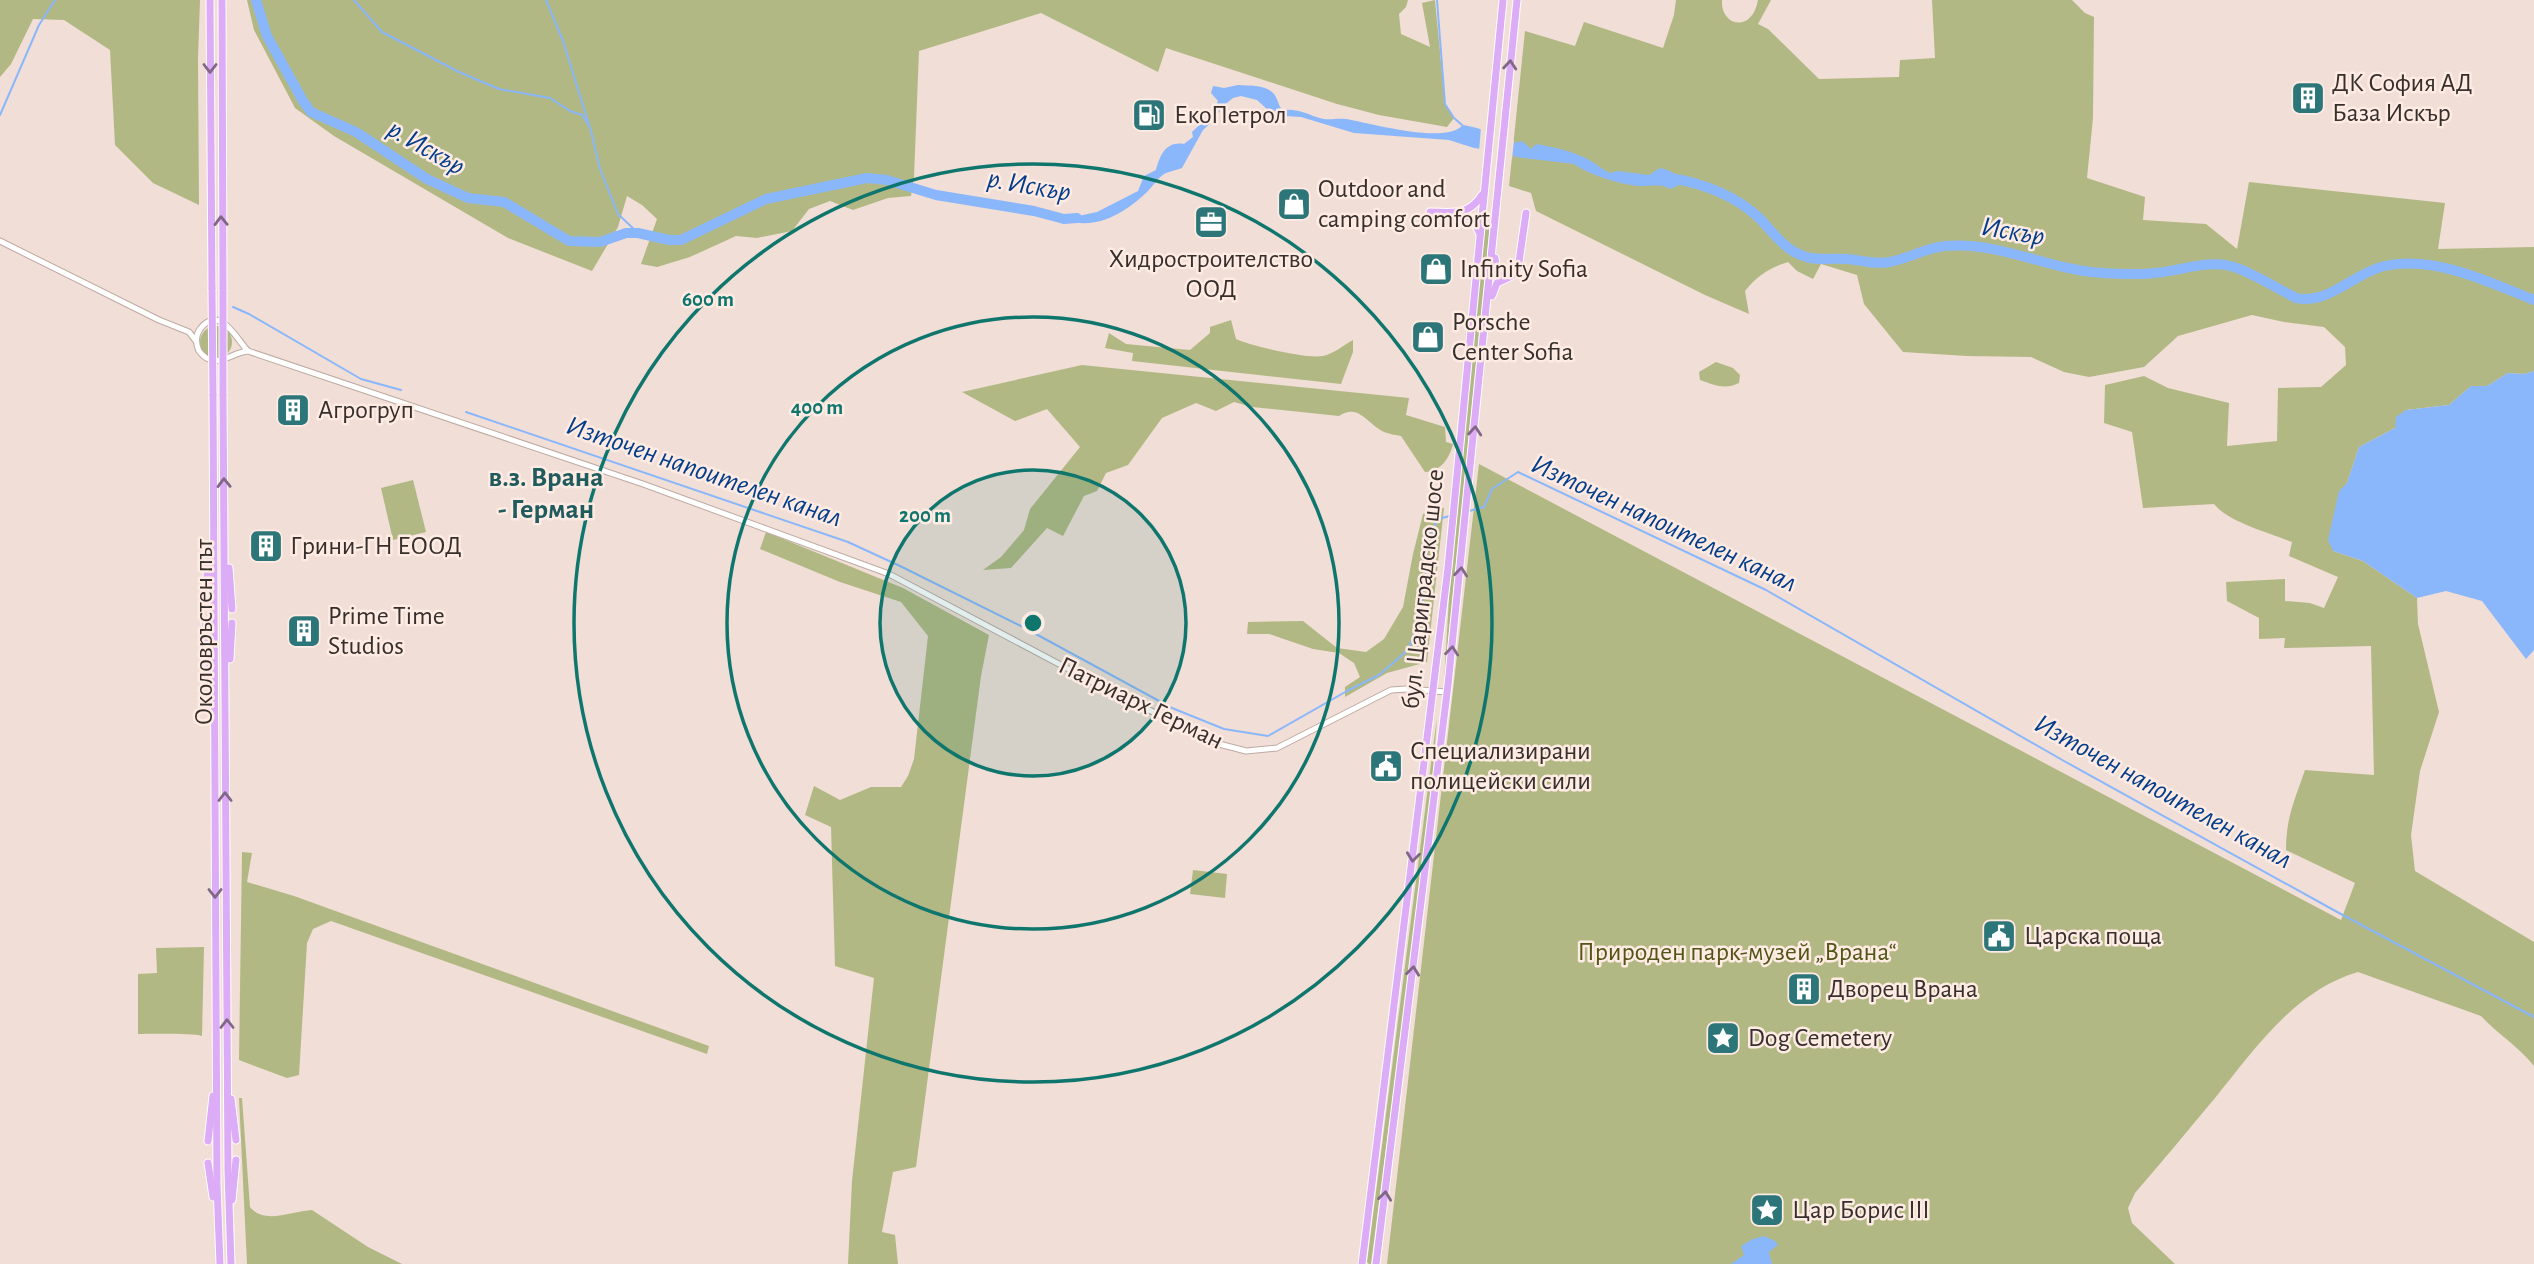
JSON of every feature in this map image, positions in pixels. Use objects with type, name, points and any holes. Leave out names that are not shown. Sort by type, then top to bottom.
[{"type":"highway","name":"Околовръстен път","points":[[210,0],[220,1264]]},
{"type":"highway","name":"Околовръстен път","points":[[222,0],[227,1061],[231,1264]]},
{"type":"highway","name":"бул. Цариградско шосе","points":[[1362,1264],[1434,691],[1503,0]]},
{"type":"highway","name":"бул. Цариградско шосе","points":[[1376,1264],[1465,534],[1517,0]]},
{"type":"highway","points":[[1430,212],[1460,212],[1474,206],[1484,192]]},
{"type":"highway","points":[[1460,212],[1473,220],[1480,234]]},
{"type":"highway","points":[[1485,324],[1494,287],[1514,275],[1518,269],[1526,213]]},
{"type":"highway","points":[[1493,240],[1496,269],[1505,278]]},
{"type":"highway","points":[[224,506],[232,609]]},
{"type":"highway","points":[[205,602],[213,509]]},
{"type":"highway","points":[[205,622],[214,702]]},
{"type":"highway","points":[[225,723],[233,623]]},
{"type":"highway","points":[[208,1141],[217,1053]]},
{"type":"highway","points":[[227,1061],[236,1140]]},
{"type":"highway","points":[[229,1232],[236,1160]]},
{"type":"highway","points":[[208,1163],[218,1236]]},
{"type":"street","points":[[0,241],[148,315],[190,332],[200,331]]},
{"type":"street","points":[[190,332],[201,355],[210,361],[223,361],[233,354],[248,351],[231,327],[220,322],[210,323],[200,331],[196,341]]},
{"type":"street","points":[[233,354],[237,338]]},
{"type":"street","name":"Патриарх Герман","points":[[248,351],[632,480],[889,574],[1108,690],[1219,744],[1246,751],[1267,751],[1308,734],[1391,691],[1407,689],[1447,692]]},
{"type":"green space","points":[[0,0],[200,0],[199,205],[153,183],[115,145],[110,50],[64,20],[33,19],[11,64],[0,77]]},
{"type":"green space","points":[[247,0],[1408,0],[1406,7],[1399,14],[1401,34],[1430,47],[1422,3],[1435,0],[1445,104],[1454,118],[1447,127],[1379,115],[1337,104],[1166,48],[1158,72],[1041,13],[919,51],[911,196],[888,198],[853,210],[830,201],[809,209],[792,231],[757,238],[736,236],[690,257],[657,267],[641,264],[657,219],[627,196],[618,227],[592,271],[508,238],[334,136],[295,108],[254,30]]},
{"type":"green space","name":"Природен парк-музей „Врана“","points":[[1676,0],[1722,0],[1726,16],[1731,20],[1743,22],[1755,11],[1758,0],[1771,0],[1758,24],[1768,29],[1819,79],[1899,77],[1900,60],[1935,58],[1932,0],[2072,0],[2085,13],[2094,17],[2093,118],[2087,178],[2145,197],[2143,220],[2206,224],[2237,249],[2249,182],[2445,203],[2438,249],[2534,247],[2534,371],[2524,374],[2508,373],[2487,386],[2471,386],[2449,405],[2406,410],[2395,428],[2359,447],[2347,483],[2333,551],[2363,561],[2417,598],[2418,624],[2439,712],[2420,771],[2411,835],[2415,871],[2534,942],[2534,1066],[2481,1016],[2358,972],[2335,981],[2295,1007],[2261,1042],[2135,1193],[2128,1208],[2132,1223],[2175,1264],[1387,1264],[1479,464],[2341,920],[2355,883],[2286,850],[2286,839],[2292,809],[2305,770],[2374,775],[2371,646],[2284,648],[2285,638],[2259,639],[2259,618],[2227,601],[2226,582],[2285,579],[2285,601],[2310,603],[2324,608],[2338,577],[2289,556],[2292,542],[2239,522],[2214,504],[2143,508],[2132,432],[2104,423],[2105,385],[2144,376],[2168,388],[2229,403],[2227,446],[2277,441],[2278,388],[2321,387],[2346,365],[2345,347],[2324,327],[2252,315],[2178,336],[2144,367],[2089,377],[2064,372],[2031,357],[1903,352],[1864,304],[1857,275],[1821,264],[1813,279],[1797,271],[1788,262],[1781,264],[1764,273],[1745,291],[1749,314],[1536,211],[1531,193],[1509,186],[1525,31],[1575,46],[1584,22],[1663,48]]},
{"type":"green space","points":[[1485,225],[1490,226],[1444,683],[1449,598]]},
{"type":"green space","points":[[1231,320],[1236,339],[1292,354],[1323,356],[1353,340],[1353,352],[1341,384],[1132,361],[1133,353],[1105,348],[1109,333],[1126,344],[1190,350],[1210,333],[1210,327]]},
{"type":"green space","points":[[216,326],[227,331],[232,342],[227,353],[216,358],[205,353],[200,342],[205,331]]},
{"type":"green space","points":[[1716,362],[1733,368],[1740,375],[1739,383],[1724,386],[1700,380],[1699,372]]},
{"type":"green space","points":[[1082,365],[1409,398],[1406,415],[1445,427],[1446,442],[1453,444],[1444,463],[1425,472],[1401,436],[1384,432],[1358,413],[1339,416],[1252,407],[1234,402],[1216,411],[1196,403],[1162,418],[1128,465],[1106,473],[1097,491],[1084,496],[1063,536],[1047,528],[1011,568],[983,570],[1001,557],[1024,530],[1030,509],[1080,447],[1047,409],[1015,421],[962,392]]},
{"type":"green space","points":[[413,480],[426,532],[393,540],[381,488]]},
{"type":"green space","points":[[1436,507],[1444,508],[1427,662],[1387,673],[1345,697],[1345,687],[1360,677],[1354,663],[1339,653],[1313,649],[1269,634],[1247,634],[1248,622],[1303,621],[1337,648],[1366,652],[1384,639],[1403,607],[1423,514]]},
{"type":"green space","points":[[766,532],[903,588],[989,635],[981,676],[916,1167],[893,1172],[882,1232],[895,1235],[898,1264],[848,1264],[852,1181],[874,978],[835,966],[831,827],[805,815],[814,786],[840,800],[871,787],[901,787],[914,759],[928,636],[901,602],[840,582],[760,549]]},
{"type":"green space","points":[[1437,717],[1431,801],[1369,1264],[1367,1262]]},
{"type":"green space","points":[[242,852],[252,853],[247,882],[294,896],[709,1046],[707,1054],[331,921],[313,929],[307,943],[299,1075],[287,1078],[239,1060]]},
{"type":"green space","points":[[1193,870],[1227,874],[1225,898],[1190,894]]},
{"type":"green space","points":[[204,947],[202,1036],[138,1034],[138,974],[157,973],[156,948]]},
{"type":"green space","points":[[239,1098],[242,1098],[250,1207],[270,1216],[312,1210],[368,1247],[402,1264],[247,1264]]},
{"type":"water","points":[[1238,85],[1266,89],[1274,94],[1282,110],[1299,111],[1324,119],[1346,119],[1425,133],[1454,131],[1463,125],[1480,129],[1505,141],[1522,141],[1531,149],[1536,144],[1572,152],[1610,173],[1618,171],[1649,175],[1660,168],[1687,181],[1671,189],[1661,186],[1636,186],[1607,179],[1574,164],[1516,157],[1506,152],[1474,148],[1449,140],[1354,133],[1301,117],[1270,112],[1257,100],[1241,96],[1233,98],[1223,106],[1203,130],[1182,168],[1163,174],[1129,207],[1098,222],[1064,219],[1097,212],[1138,191],[1144,176],[1156,170],[1165,150],[1173,145],[1184,144],[1193,137],[1192,132],[1213,112],[1218,101],[1211,93],[1213,86],[1224,88]]},
{"type":"water","points":[[2534,371],[2534,650],[2526,659],[2482,601],[2446,591],[2417,598],[2363,561],[2333,551],[2328,540],[2339,491],[2347,483],[2359,447],[2395,428],[2396,417],[2406,410],[2449,405],[2471,386],[2487,386],[2508,373],[2524,374]]},
{"type":"water","points":[[1764,1236],[1778,1245],[1769,1252],[1772,1264],[1731,1264],[1744,1255],[1741,1246]]},
{"type":"pier","points":[[1481,127],[1500,137],[1514,140],[1512,159],[1479,152]]},
{"type":"waterway","points":[[0,115],[39,25],[55,0]]},
{"type":"waterway","name":"р. Искър","points":[[256,0],[267,36],[311,112],[356,132],[427,179],[468,198],[504,202],[569,241],[600,242],[626,233],[681,240],[766,199],[867,178],[887,180],[936,195],[1034,211],[1064,219],[1077,218]]},
{"type":"waterway","name":"р. Искър","points":[[354,0],[382,32],[459,72],[499,89],[550,98],[582,115],[590,127],[600,169],[618,214],[638,233]]},
{"type":"waterway","points":[[546,0],[563,41],[589,125]]},
{"type":"waterway","points":[[1437,0],[1445,104],[1462,125]]},
{"type":"waterway","name":"Искър","points":[[1676,179],[1708,188],[1739,202],[1787,247],[1810,258],[1884,263],[1938,247],[1965,246],[2102,273],[2149,274],[2214,264],[2234,267],[2296,298],[2308,299],[2330,293],[2384,266],[2422,264],[2480,278],[2534,300]]},
{"type":"waterway","name":"Източен напоителен канал","points":[[233,307],[361,379],[401,390]]},
{"type":"waterway","name":"Източен напоителен канал","points":[[466,412],[848,542],[1023,627],[1172,708],[1224,729],[1268,736],[1379,675],[1408,650],[1421,616],[1428,539],[1438,519],[1450,516]]},
{"type":"waterway","name":"Източен напоителен канал","points":[[1469,511],[1484,507],[1492,489],[1518,472],[1766,590],[2064,761],[2534,1017]]},
{"type":"place","name":"ДК София АД База Искър","points":[[2308,98]]},
{"type":"place","name":"ЕкоПетрол","points":[[1149,115]]},
{"type":"place","name":"Outdoor and camping comfort","points":[[1294,204]]},
{"type":"place","name":"Хидростроителство ООД","points":[[1211,222]]},
{"type":"place","name":"Infinity Sofia","points":[[1436,269]]},
{"type":"place","name":"Porsche Center Sofia","points":[[1428,337]]},
{"type":"place","name":"Агрогруп","points":[[293,410]]},
{"type":"place","name":"Грини-ГН ЕООД","points":[[266,546]]},
{"type":"place","name":"Prime Time Studios","points":[[304,631]]},
{"type":"place","name":"Специализирани полицейски сили","points":[[1386,766]]},
{"type":"place","name":"Царска поща","points":[[1999,936]]},
{"type":"place","name":"Дворец Врана","points":[[1804,989]]},
{"type":"place","name":"Dog Cemetery","points":[[1723,1038]]},
{"type":"place","name":"Цар Борис III","points":[[1767,1210]]},
{"type":"district","name":"в.з. Врана - Герман","points":[[546,494]]}]
